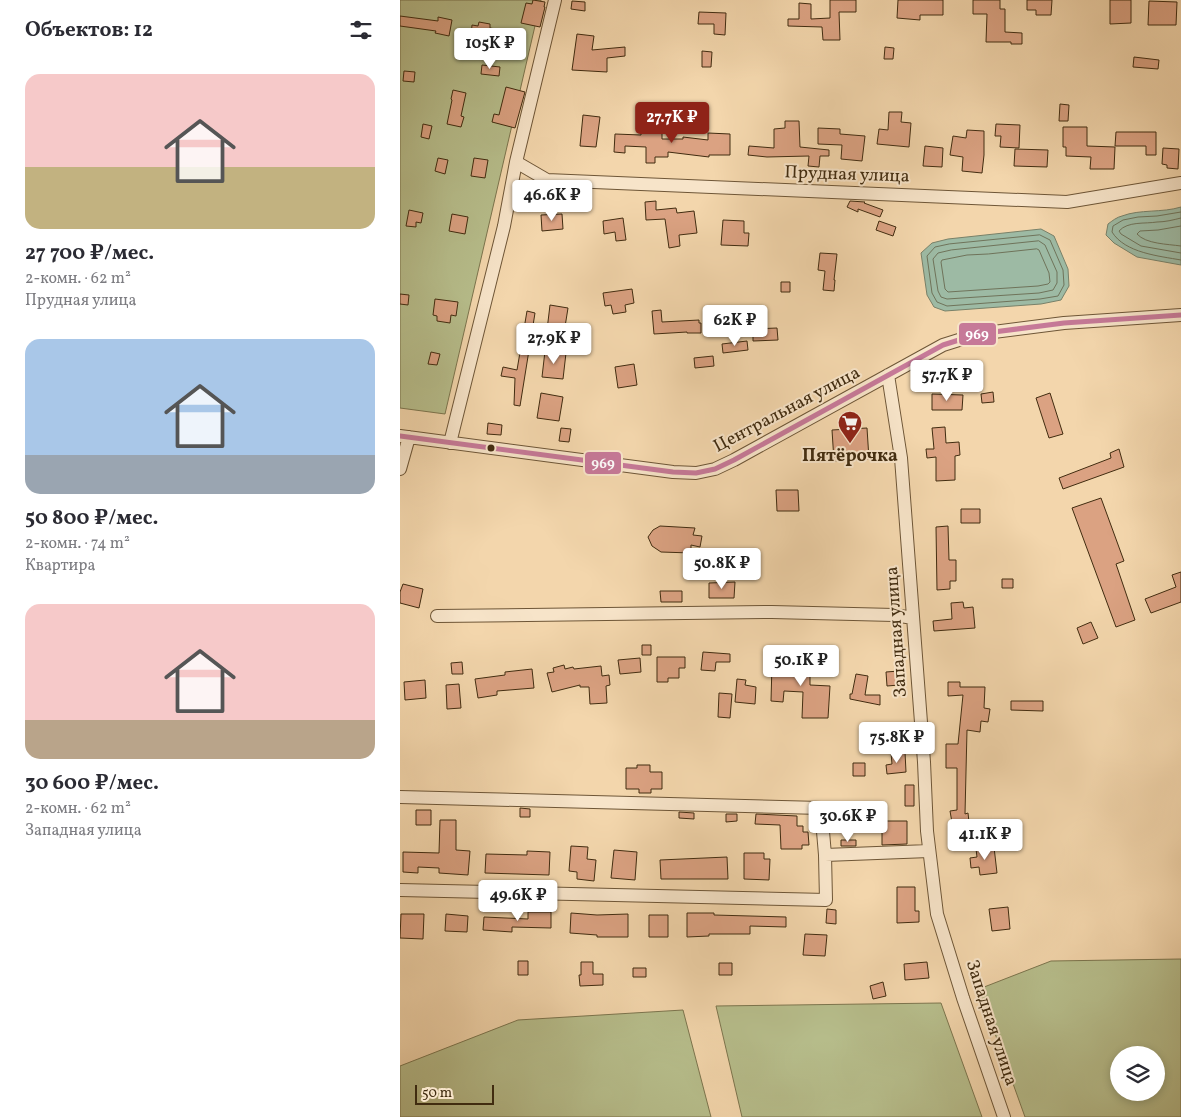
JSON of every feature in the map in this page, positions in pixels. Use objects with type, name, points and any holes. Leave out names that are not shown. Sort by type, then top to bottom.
[{"type":"street","points":[[450,443],[504,226],[516,162],[555,0]]},
{"type":"street","name":"Прудная улица","points":[[516,162],[547,180],[1067,202],[1181,183]]},
{"type":"street","name":"Центральная улица","points":[[404,436],[673,472],[696,473],[715,469],[734,460],[943,345],[978,334],[1064,323],[1181,315]]},
{"type":"street","name":"Западная улица","points":[[888,375],[902,458],[927,831],[937,914],[1004,1117]]},
{"type":"street","points":[[400,469],[404,436]]},
{"type":"street","points":[[437,616],[772,612],[894,615],[913,618]]},
{"type":"street","points":[[400,797],[821,808],[826,900],[400,890]]},
{"type":"street","points":[[825,855],[929,851]]},
{"type":"shaded area","points":[[400,0],[541,0],[445,414],[400,408]]},
{"type":"shaded area","points":[[1181,959],[1181,1117],[1025,1117],[979,989],[1051,961]]},
{"type":"shaded area","points":[[941,1003],[982,1117],[742,1117],[716,1006]]},
{"type":"shaded area","points":[[683,1010],[711,1117],[400,1117],[400,1066],[518,1020]]},
{"type":"water","points":[[1181,207],[1181,265],[1137,257],[1114,243],[1106,235],[1108,224],[1120,217],[1136,212]]},
{"type":"water","points":[[1041,229],[1054,236],[1068,269],[1069,286],[1061,300],[1041,304],[945,311],[934,307],[927,295],[921,253],[932,243],[948,239]]},
{"type":"building","points":[[533,0],[545,2],[540,27],[521,23],[526,3],[532,4]]},
{"type":"building","points":[[830,0],[856,0],[856,12],[839,12],[840,40],[823,40],[822,27],[788,26],[788,19],[799,19],[799,3],[811,4],[811,19],[830,18]]},
{"type":"building","points":[[898,0],[943,0],[943,15],[920,15],[920,20],[897,18]]},
{"type":"building","points":[[973,0],[1000,0],[1000,9],[1005,9],[1005,32],[1022,33],[1022,44],[986,42],[987,14],[973,14]]},
{"type":"building","points":[[1027,0],[1052,0],[1051,15],[1036,15],[1036,10],[1027,10]]},
{"type":"building","points":[[1110,0],[1131,0],[1131,23],[1110,24]]},
{"type":"building","points":[[572,1],[585,2],[585,11],[571,9]]},
{"type":"building","points":[[1149,1],[1177,2],[1176,25],[1148,25]]},
{"type":"building","points":[[699,12],[726,13],[725,35],[714,34],[714,24],[698,24]]},
{"type":"building","points":[[400,16],[438,21],[438,17],[452,20],[449,36],[435,33],[436,31],[400,26]]},
{"type":"building","points":[[479,22],[490,24],[490,28],[507,31],[506,40],[471,36],[472,25],[478,26]]},
{"type":"building","points":[[577,34],[594,36],[592,50],[625,47],[625,56],[607,58],[607,72],[572,70]]},
{"type":"building","points":[[885,47],[894,48],[893,59],[884,59]]},
{"type":"building","points":[[702,51],[712,52],[711,67],[702,67]]},
{"type":"building","points":[[1134,57],[1159,60],[1158,69],[1133,67]]},
{"type":"building","points":[[482,65],[500,67],[499,76],[481,74]]},
{"type":"building","points":[[404,71],[415,72],[414,82],[403,81]]},
{"type":"building","points":[[506,87],[525,92],[515,128],[492,122],[494,114],[499,115]]},
{"type":"building","points":[[453,90],[466,93],[461,116],[464,117],[461,127],[447,124]]},
{"type":"building","points":[[1060,104],[1069,105],[1068,121],[1059,121]]},
{"type":"building","points":[[637,108],[645,108],[645,117],[637,117]]},
{"type":"building","points":[[889,112],[902,112],[901,122],[911,123],[909,147],[877,144],[879,129],[888,130]]},
{"type":"building","points":[[583,115],[600,117],[596,147],[580,146]]},
{"type":"building","points":[[785,121],[799,121],[800,147],[829,150],[829,156],[820,156],[819,167],[808,166],[809,156],[767,157],[748,155],[749,146],[774,148],[774,129],[785,128]]},
{"type":"building","points":[[641,123],[657,123],[657,130],[662,130],[662,139],[683,139],[683,137],[708,140],[708,133],[730,134],[730,155],[709,155],[709,157],[668,152],[668,157],[655,157],[655,163],[646,163],[646,147],[625,146],[625,153],[614,152],[615,134],[641,135]]},
{"type":"building","points":[[423,124],[432,126],[429,139],[421,137]]},
{"type":"building","points":[[996,124],[1020,125],[1019,148],[1000,147],[1001,136],[995,136]]},
{"type":"building","points":[[1063,127],[1087,127],[1087,146],[1115,147],[1114,169],[1090,169],[1091,157],[1066,156],[1066,147],[1063,147]]},
{"type":"building","points":[[818,128],[840,129],[840,134],[865,136],[862,161],[841,159],[842,145],[818,144]]},
{"type":"building","points":[[967,130],[984,131],[982,173],[962,171],[963,157],[950,155],[953,136],[966,138]]},
{"type":"building","points":[[1116,132],[1156,132],[1156,155],[1146,155],[1146,146],[1115,146]]},
{"type":"building","points":[[925,146],[943,148],[942,167],[923,166]]},
{"type":"building","points":[[1163,148],[1179,149],[1178,169],[1167,168],[1167,165],[1162,164]]},
{"type":"building","points":[[1015,149],[1048,150],[1047,167],[1014,166]]},
{"type":"building","points":[[438,158],[448,160],[445,174],[435,171]]},
{"type":"building","points":[[474,158],[488,160],[485,178],[471,176]]},
{"type":"building","points":[[656,201],[656,210],[676,208],[677,213],[694,211],[697,233],[679,235],[680,246],[669,248],[665,219],[646,220],[645,202]]},
{"type":"building","points":[[850,201],[865,202],[883,210],[880,217],[858,209],[858,212],[847,207]]},
{"type":"building","points":[[409,210],[423,213],[421,223],[416,222],[416,227],[406,226]]},
{"type":"building","points":[[452,214],[468,217],[465,234],[449,231]]},
{"type":"building","points":[[562,214],[563,229],[542,231],[541,215]]},
{"type":"building","points":[[623,218],[626,240],[616,241],[615,232],[604,234],[603,221]]},
{"type":"building","points":[[723,220],[744,221],[744,233],[749,233],[748,246],[721,245]]},
{"type":"building","points":[[879,221],[896,227],[893,236],[876,230]]},
{"type":"building","points":[[820,253],[837,254],[834,291],[823,290],[825,271],[818,270]]},
{"type":"building","points":[[781,282],[790,282],[790,292],[781,292]]},
{"type":"building","points":[[632,289],[634,303],[625,305],[626,312],[613,314],[611,305],[605,306],[603,293]]},
{"type":"building","points":[[400,294],[409,295],[408,305],[400,304]]},
{"type":"building","points":[[435,299],[458,302],[456,316],[451,315],[450,323],[437,321],[437,316],[433,315]]},
{"type":"building","points":[[550,305],[568,308],[564,333],[547,330]]},
{"type":"building","points":[[661,310],[662,322],[699,320],[699,323],[701,323],[701,333],[654,334],[652,311]]},
{"type":"building","points":[[527,311],[535,313],[520,406],[514,405],[515,378],[501,376],[503,367],[517,370]]},
{"type":"building","points":[[777,328],[778,340],[753,341],[753,329]]},
{"type":"building","points":[[747,341],[748,350],[723,353],[722,344]]},
{"type":"building","points":[[545,351],[566,353],[563,379],[542,377]]},
{"type":"building","points":[[431,352],[440,354],[437,365],[428,364]]},
{"type":"building","points":[[713,356],[714,366],[695,368],[694,358]]},
{"type":"building","points":[[973,362],[974,376],[982,375],[982,385],[971,386],[971,377],[945,379],[944,364]]},
{"type":"building","points":[[634,364],[637,385],[618,388],[615,367]]},
{"type":"building","points":[[993,392],[994,402],[982,403],[981,394]]},
{"type":"building","points":[[541,393],[563,397],[559,421],[537,418]]},
{"type":"building","points":[[1050,393],[1063,434],[1049,438],[1036,398]]},
{"type":"building","points":[[932,394],[963,395],[962,410],[932,410]]},
{"type":"building","points":[[488,423],[502,425],[501,435],[487,434]]},
{"type":"building","points":[[945,427],[946,443],[959,442],[960,455],[955,456],[955,480],[936,481],[936,457],[927,458],[926,449],[934,449],[932,428]]},
{"type":"building","points":[[561,428],[571,429],[569,442],[559,441]]},
{"type":"building","name":"Пятёрочка","points":[[867,428],[869,459],[834,461],[832,430]]},
{"type":"building","points":[[1119,449],[1124,467],[1063,489],[1059,478],[1111,458],[1110,453]]},
{"type":"building","points":[[776,490],[798,490],[799,511],[777,511]]},
{"type":"building","points":[[1101,498],[1124,561],[1116,564],[1135,620],[1116,627],[1072,508]]},
{"type":"building","points":[[961,509],[980,509],[980,523],[961,523]]},
{"type":"building","points":[[660,526],[695,528],[693,535],[702,536],[700,547],[691,545],[691,553],[661,552],[652,546],[648,537],[653,530]]},
{"type":"building","points":[[948,526],[949,560],[956,560],[956,581],[950,581],[950,589],[937,590],[936,527]]},
{"type":"building","points":[[1181,572],[1181,602],[1151,613],[1145,599],[1176,587],[1172,575]]},
{"type":"building","points":[[1002,579],[1013,579],[1013,588],[1002,588]]},
{"type":"building","points":[[735,582],[734,598],[709,598],[709,583]]},
{"type":"building","points":[[403,584],[423,589],[419,608],[400,603],[400,592]]},
{"type":"building","points":[[660,591],[682,591],[682,602],[661,602]]},
{"type":"building","points":[[963,602],[964,608],[973,607],[975,628],[934,631],[933,621],[952,619],[951,603]]},
{"type":"building","points":[[1091,622],[1098,638],[1083,644],[1077,628]]},
{"type":"building","points":[[642,645],[651,645],[651,655],[642,655]]},
{"type":"building","points":[[703,652],[730,654],[730,662],[716,662],[715,671],[701,670]]},
{"type":"building","points":[[797,656],[818,658],[818,667],[810,667],[810,685],[830,686],[828,718],[802,718],[803,692],[784,691],[783,702],[771,701],[772,664],[797,665]]},
{"type":"building","points":[[657,657],[685,657],[685,668],[679,668],[679,678],[668,678],[668,682],[657,682]]},
{"type":"building","points":[[640,658],[641,672],[620,674],[618,660]]},
{"type":"building","points":[[462,662],[463,674],[452,674],[451,663]]},
{"type":"building","points":[[564,665],[565,669],[601,666],[602,676],[609,675],[610,685],[606,686],[607,703],[590,704],[589,687],[580,687],[580,685],[552,692],[547,673],[554,672],[553,668]]},
{"type":"building","points":[[532,669],[534,688],[497,691],[497,695],[478,698],[475,679],[505,675],[505,672]]},
{"type":"building","points":[[899,671],[899,685],[887,686],[886,672]]},
{"type":"building","points":[[856,674],[868,676],[865,695],[880,695],[880,705],[850,699]]},
{"type":"building","points":[[737,679],[746,680],[745,685],[756,687],[755,704],[735,702]]},
{"type":"building","points":[[425,680],[426,698],[405,700],[404,682]]},
{"type":"building","points":[[948,682],[960,682],[960,687],[985,687],[984,708],[990,709],[988,722],[981,721],[980,732],[967,730],[965,814],[968,813],[968,831],[954,834],[950,811],[957,810],[957,768],[946,768],[946,744],[958,744],[963,695],[948,696]]},
{"type":"building","points":[[459,684],[461,708],[447,709],[446,685]]},
{"type":"building","points":[[719,693],[732,694],[730,718],[718,717]]},
{"type":"building","points":[[1011,701],[1043,701],[1043,711],[1011,710]]},
{"type":"building","points":[[905,752],[906,772],[887,774],[886,765],[892,764],[891,753]]},
{"type":"building","points":[[853,763],[865,763],[865,776],[853,776]]},
{"type":"building","points":[[637,765],[650,765],[650,772],[662,772],[662,789],[651,789],[651,793],[639,793],[639,789],[626,789],[626,768],[637,768]]},
{"type":"building","points":[[905,785],[914,785],[914,806],[905,806]]},
{"type":"building","points":[[520,808],[530,809],[530,817],[520,817]]},
{"type":"building","points":[[416,810],[431,810],[431,825],[416,825]]},
{"type":"building","points":[[679,812],[694,813],[694,819],[679,818]]},
{"type":"building","points":[[726,814],[737,814],[737,821],[726,822]]},
{"type":"building","points":[[756,814],[797,816],[797,826],[803,826],[803,832],[808,832],[809,845],[802,845],[802,849],[781,849],[780,825],[755,824]]},
{"type":"building","points":[[440,820],[456,820],[456,850],[470,851],[468,875],[439,873],[439,868],[418,867],[418,873],[403,872],[403,852],[439,853]]},
{"type":"building","points":[[882,821],[907,821],[907,844],[882,845]]},
{"type":"building","points":[[841,840],[856,840],[856,846],[841,846]]},
{"type":"building","points":[[571,846],[588,847],[587,859],[596,860],[594,881],[577,879],[577,872],[569,871]]},
{"type":"building","points":[[994,847],[997,873],[980,875],[979,867],[971,868],[970,858],[977,857],[976,849]]},
{"type":"building","points":[[614,850],[637,852],[635,880],[611,878]]},
{"type":"building","points":[[527,851],[550,852],[549,875],[485,873],[486,854],[527,855]]},
{"type":"building","points":[[744,853],[764,853],[764,859],[770,859],[769,880],[744,879]]},
{"type":"building","points":[[727,857],[728,879],[661,879],[660,860]]},
{"type":"building","points":[[897,887],[915,887],[915,911],[919,911],[919,922],[897,923]]},
{"type":"building","points":[[1008,907],[1010,929],[992,931],[989,909]]},
{"type":"building","points":[[827,909],[836,910],[836,924],[826,923]]},
{"type":"building","points":[[528,912],[551,912],[551,928],[512,927],[512,932],[483,930],[484,917],[528,919]]},
{"type":"building","points":[[571,913],[597,915],[628,914],[628,937],[597,937],[597,935],[570,933]]},
{"type":"building","points":[[687,913],[786,917],[786,927],[750,926],[750,934],[709,934],[709,936],[687,937]]},
{"type":"building","points":[[401,914],[424,914],[423,939],[400,938]]},
{"type":"building","points":[[446,914],[468,916],[467,932],[445,931]]},
{"type":"building","points":[[649,915],[668,915],[668,937],[649,937]]},
{"type":"building","points":[[805,934],[827,935],[825,956],[803,955]]},
{"type":"building","points":[[518,961],[528,961],[528,975],[518,975]]},
{"type":"building","points":[[581,962],[593,962],[593,974],[603,974],[603,985],[580,986]]},
{"type":"building","points":[[927,962],[929,978],[905,980],[904,964]]},
{"type":"building","points":[[719,963],[732,963],[732,975],[719,975]]},
{"type":"building","points":[[633,968],[646,968],[646,977],[633,977]]},
{"type":"building","points":[[883,982],[886,996],[873,999],[870,986]]},
{"type":"transit line","name":"969","points":[[400,436],[673,472],[696,473],[715,469],[734,460],[943,345],[978,334],[1064,323],[1181,315]]},
{"type":"place","name":"Пятёрочка","points":[[850,444]]}]
